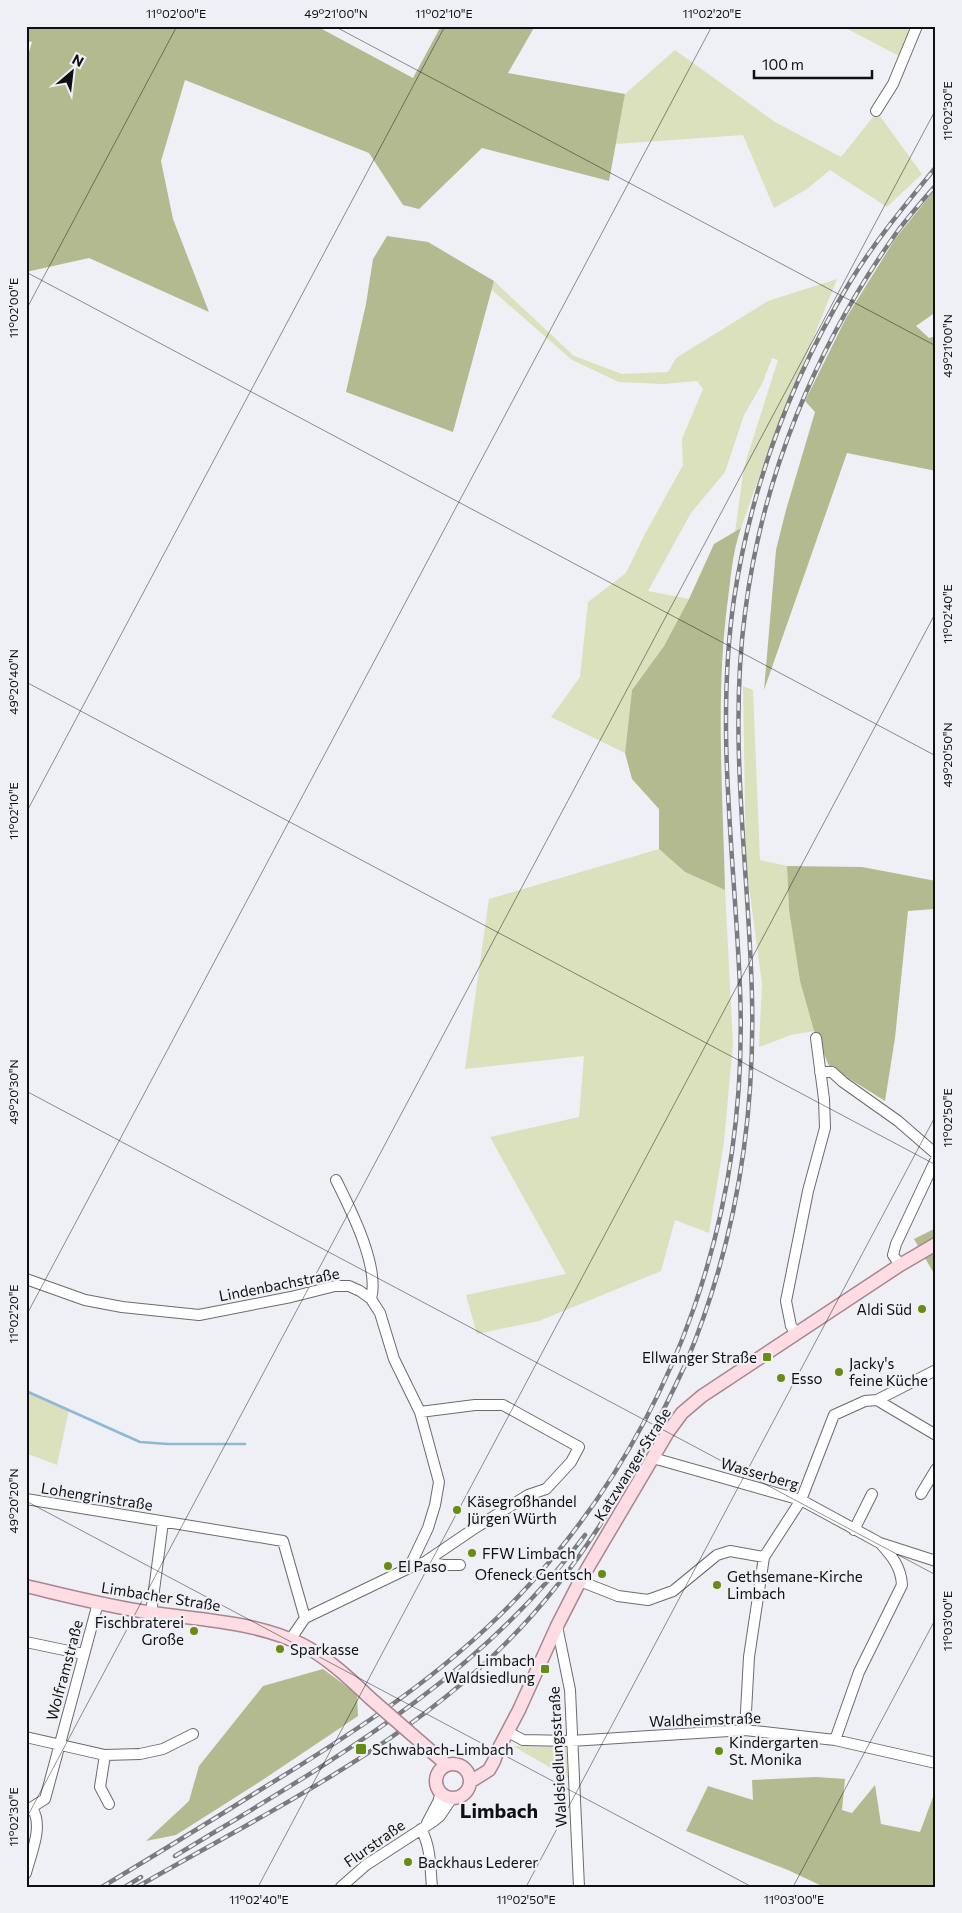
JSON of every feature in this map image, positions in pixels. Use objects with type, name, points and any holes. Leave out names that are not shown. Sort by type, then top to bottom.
[{"type":"main road","name":"Katzwanger Straße","points":[[468,1777],[489,1770],[580,1581],[668,1432],[692,1403],[900,1265],[936,1244]]},
{"type":"main road","name":"Limbacher Straße","points":[[26,1586],[151,1613],[235,1624],[290,1640],[308,1648],[328,1661],[447,1765]]},
{"type":"main road","name":"Limbacher Straße","points":[[423,1746],[437,1773]]},
{"type":"main road","points":[[455,1764],[462,1766],[468,1777],[465,1793],[459,1797],[446,1796],[436,1788],[435,1780],[437,1773],[447,1765],[455,1764]]},
{"type":"street","points":[[876,111],[893,84],[917,26]]},
{"type":"street","points":[[796,1333],[791,1326],[786,1301],[808,1191],[825,1128],[824,1099],[816,1038]]},
{"type":"street","points":[[820,1072],[832,1072],[898,1121],[936,1154]]},
{"type":"street","points":[[900,1265],[893,1255],[896,1244],[936,1159]]},
{"type":"street","points":[[336,1180],[358,1223],[368,1256],[374,1290],[371,1299],[380,1313],[394,1359],[420,1412],[439,1482],[428,1528],[409,1568]]},
{"type":"street","name":"Lindenbachstraße","points":[[26,1279],[85,1300],[122,1307],[199,1315],[291,1297],[335,1286],[349,1286],[371,1299]]},
{"type":"street","points":[[745,1730],[749,1657],[764,1557],[801,1500],[834,1415],[865,1401],[877,1400],[936,1370]]},
{"type":"street","points":[[877,1400],[936,1435]]},
{"type":"street","points":[[290,1640],[305,1618],[409,1568],[426,1562],[528,1495],[546,1489],[571,1462],[578,1447],[504,1405],[475,1405],[420,1412]]},
{"type":"street","name":"Wasserberg","points":[[653,1458],[801,1500],[880,1543],[936,1561]]},
{"type":"street","points":[[921,1494],[936,1469]]},
{"type":"street","points":[[854,1530],[872,1494]]},
{"type":"street","name":"Lohengrinstraße","points":[[26,1499],[283,1541],[305,1618]]},
{"type":"street","name":"Lohengrinstraße","points":[[151,1613],[163,1522]]},
{"type":"street","points":[[836,1740],[859,1672],[902,1585],[901,1574],[893,1556],[880,1543]]},
{"type":"street","points":[[580,1581],[618,1596],[648,1600],[673,1591],[718,1555],[730,1551],[764,1557]]},
{"type":"street","points":[[426,1562],[460,1565]]},
{"type":"street","name":"Wolframstraße","points":[[29,1809],[45,1799],[98,1603]]},
{"type":"street","name":"Waldsiedlungsstraße","points":[[557,1626],[570,1690],[579,1887]]},
{"type":"street","points":[[26,1642],[84,1654]]},
{"type":"street","name":"Waldheimstraße","points":[[508,1732],[523,1740],[571,1741],[745,1730],[836,1740],[936,1763]]},
{"type":"street","points":[[26,1737],[105,1755],[140,1754],[163,1749],[193,1734]]},
{"type":"street","points":[[105,1755],[100,1787],[109,1804]]},
{"type":"street","name":"Flurstraße","points":[[341,1887],[366,1865],[423,1827],[446,1796]]},
{"type":"street","points":[[26,1873],[38,1824],[36,1815],[29,1809]]},
{"type":"street","points":[[423,1827],[430,1850],[432,1887]]},
{"type":"green space","points":[[26,26],[320,26],[320,28],[413,78],[441,26],[535,26],[508,73],[625,94],[609,181],[482,148],[419,209],[403,205],[369,153],[185,80],[161,161],[173,219],[209,312],[89,258],[26,272],[26,62],[32,42],[26,41]]},
{"type":"green space","points":[[842,26],[914,26],[903,58]]},
{"type":"green space","points":[[675,50],[775,122],[841,157],[877,112],[922,174],[887,207],[830,170],[807,189],[774,208],[743,135],[616,144],[625,94]]},
{"type":"green space","points":[[936,188],[936,312],[916,326],[929,338],[936,336],[936,471],[847,453],[764,690],[776,550],[815,412],[805,401],[846,318],[895,239]]},
{"type":"green space","points":[[387,236],[428,242],[494,281],[453,432],[346,392],[366,304],[373,259]]},
{"type":"green space","points":[[837,279],[772,441],[741,528],[735,532],[744,467],[778,360],[772,358],[762,384],[744,415],[725,472],[691,513],[648,591],[689,599],[664,646],[632,690],[625,753],[551,717],[580,677],[588,602],[626,573],[683,465],[682,439],[703,389],[697,381],[663,384],[619,382],[572,360],[492,290],[494,281],[574,356],[622,374],[668,372],[676,358],[768,301]]},
{"type":"green space","points":[[741,528],[731,572],[722,671],[721,744],[725,890],[685,872],[659,849],[659,809],[632,779],[625,753],[632,690],[664,646],[689,599],[714,544]]},
{"type":"green space","points":[[743,686],[753,690],[760,860],[787,866],[789,910],[800,981],[814,1031],[791,1035],[759,1047],[762,984],[746,864]]},
{"type":"green space","points":[[659,849],[685,872],[725,890],[733,1043],[724,1142],[709,1233],[675,1220],[661,1271],[539,1321],[477,1334],[466,1295],[566,1274],[490,1137],[579,1117],[584,1056],[465,1069],[489,899]]},
{"type":"green space","points":[[787,866],[862,867],[936,881],[934,909],[908,911],[895,1038],[885,1101],[829,1066],[814,1031],[800,981],[789,910]]},
{"type":"green space","points":[[936,1228],[936,1277],[914,1239]]},
{"type":"green space","points":[[26,1391],[69,1410],[57,1465],[26,1453]]},
{"type":"green space","points":[[323,1669],[357,1694],[358,1716],[176,1835],[146,1841],[189,1801],[199,1766],[263,1686]]},
{"type":"green space","points":[[513,1746],[566,1747],[568,1778]]},
{"type":"green space","points":[[816,1777],[845,1779],[842,1810],[852,1813],[875,1785],[881,1824],[920,1832],[936,1789],[936,1887],[824,1887],[788,1870],[686,1831],[708,1786],[753,1800],[752,1780]]},
{"type":"waterway","points":[[26,1391],[140,1442],[245,1444]]},
{"type":"railway","points":[[102,1887],[367,1722],[436,1672],[468,1645],[529,1585],[581,1521],[626,1454],[664,1383],[694,1308],[716,1231],[732,1152],[740,1071],[740,989],[728,794],[726,696],[734,599],[741,557],[751,516],[776,435],[809,357],[850,282],[870,252],[936,167]]},
{"type":"railway","points":[[137,1887],[283,1805],[378,1747],[423,1715],[466,1680],[507,1642],[529,1619],[569,1570],[605,1518],[636,1463],[682,1372],[703,1319],[729,1229],[739,1183],[750,1091],[752,997],[741,805],[738,709],[740,661],[753,562],[779,462],[797,413],[818,366],[868,275],[897,232],[936,185]]},
{"type":"railway","points":[[175,1856],[343,1752],[396,1716],[448,1677],[496,1634],[542,1587],[585,1535]]},
{"type":"railway","points":[[125,1887],[141,1877]]},
{"type":"place","name":"Aldi Süd","points":[[922,1309]]},
{"type":"place","name":"Ellwanger Straße","points":[[767,1357]]},
{"type":"place","name":"Jacky's feine Küche","points":[[839,1372]]},
{"type":"place","name":"Esso","points":[[781,1378]]},
{"type":"place","name":"Käsegroßhandel Jürgen Würth","points":[[457,1510]]},
{"type":"place","name":"FFW Limbach","points":[[472,1553]]},
{"type":"place","name":"El Paso","points":[[388,1566]]},
{"type":"place","name":"Ofeneck Gentsch","points":[[602,1574]]},
{"type":"place","name":"Gethsemane-Kirche Limbach","points":[[717,1585]]},
{"type":"place","name":"Fischbraterei Große","points":[[194,1631]]},
{"type":"place","name":"Sparkasse","points":[[280,1649]]},
{"type":"place","name":"Limbach Waldsiedlung","points":[[545,1669]]},
{"type":"place","name":"Schwabach-Limbach","points":[[361,1749]]},
{"type":"place","name":"Kindergarten St. Monika","points":[[719,1751]]},
{"type":"place","name":"Backhaus Lederer","points":[[408,1862]]},
{"type":"district","name":"Limbach","points":[[499,1810]]}]
